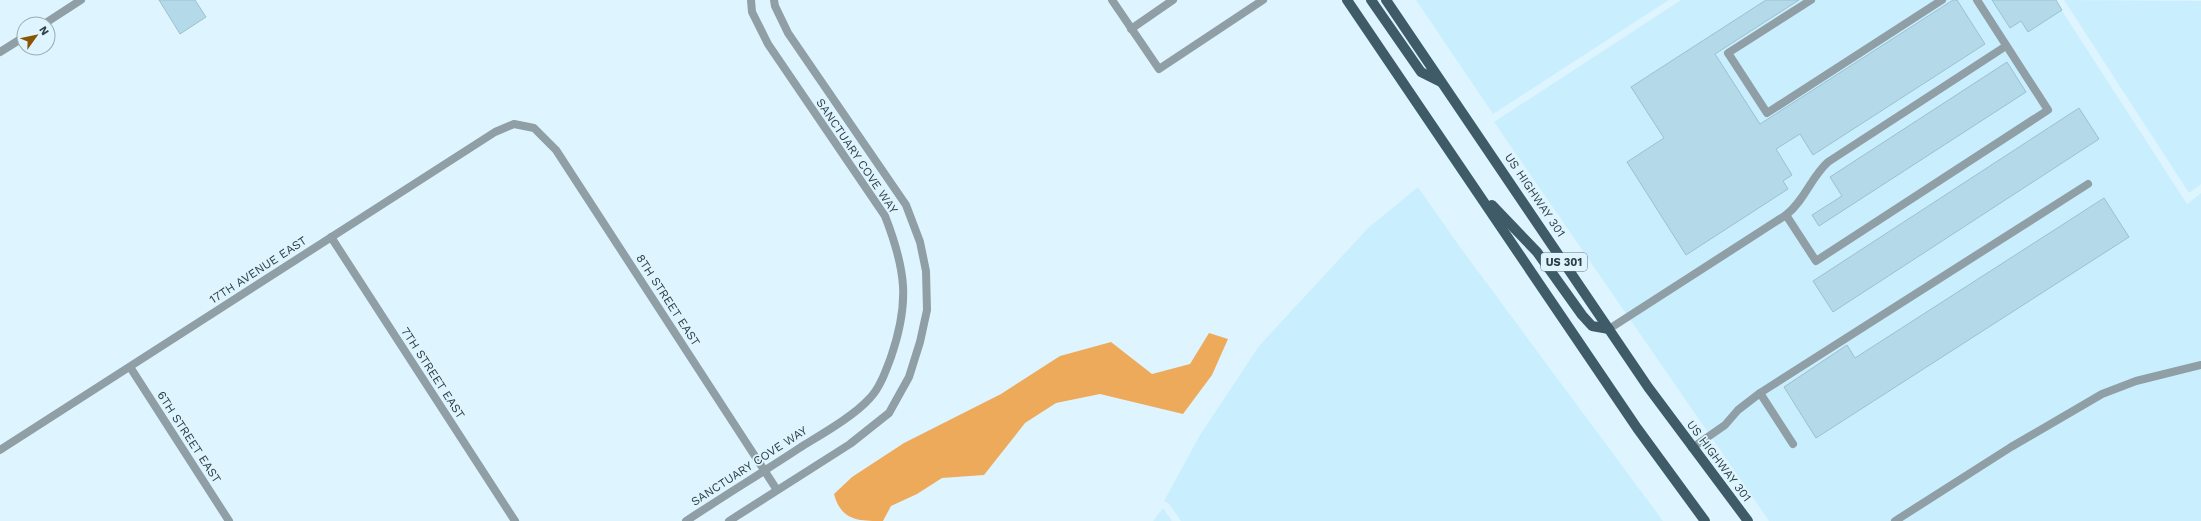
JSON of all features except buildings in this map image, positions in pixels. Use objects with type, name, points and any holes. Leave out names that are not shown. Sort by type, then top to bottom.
[{"type":"main road","name":"US 301","points":[[1347,0],[1637,428],[1705,521]]},
{"type":"main road","points":[[1371,0],[1421,72],[1443,83]]},
{"type":"main road","name":"US HIGHWAY 301","points":[[1386,0],[1609,329],[1692,448],[1748,521]]},
{"type":"main road","points":[[1473,185],[1538,252],[1582,315],[1592,326],[1609,329]]},
{"type":"street","points":[[56,16],[81,0]]},
{"type":"street","name":"SANCTUARY COVE WAY","points":[[686,521],[836,425],[871,398],[887,368],[898,336],[904,308],[903,274],[898,248],[885,216],[768,44],[752,12],[751,0]]},
{"type":"street","name":"SANCTUARY COVE WAY","points":[[729,521],[850,444],[889,413],[908,377],[920,342],[927,310],[926,271],[921,249],[906,205],[788,33],[774,0]]},
{"type":"street","points":[[1112,0],[1159,69],[1263,0]]},
{"type":"street","points":[[1132,29],[1173,0]]},
{"type":"street","points":[[1810,0],[1728,53],[1767,113],[1942,0]]},
{"type":"street","points":[[1786,215],[1816,261],[2048,110],[1977,0]]},
{"type":"street","points":[[0,52],[16,42]]},
{"type":"street","points":[[1609,329],[1786,215],[1800,201],[1815,176],[1828,162],[2006,46]]},
{"type":"street","name":"17TH AVENUE EAST","points":[[0,450],[495,132],[514,124],[534,128]]},
{"type":"street","name":"8TH STREET EAST","points":[[534,128],[556,150],[777,490]]},
{"type":"street","points":[[1692,448],[1725,425],[1738,410],[1760,393],[2088,184]]},
{"type":"street","name":"7TH STREET EAST","points":[[331,237],[515,521]]},
{"type":"street","points":[[1895,521],[2011,447],[2102,394],[2136,381],[2201,365]]},
{"type":"street","name":"6TH STREET EAST","points":[[130,366],[229,521]]},
{"type":"street","points":[[1760,393],[1793,444]]},
{"type":"shaded area","points":[[1416,0],[1669,0],[1493,114]]},
{"type":"shaded area","points":[[1681,0],[2055,0],[2187,204],[2201,193],[2201,521],[1769,521],[1494,122]]},
{"type":"shaded area","points":[[2064,0],[2201,1],[2201,184],[2189,193]]},
{"type":"shaded area","points":[[1418,187],[1460,247],[1663,521],[1181,521],[1169,504],[1164,501],[1200,435],[1259,346],[1368,228]]},
{"type":"shaded area","points":[[1209,333],[1228,339],[1212,375],[1183,414],[1100,394],[1056,403],[1025,423],[984,475],[942,478],[917,494],[891,506],[883,521],[866,521],[852,518],[841,510],[837,503],[834,494],[852,477],[904,443],[1001,394],[1060,356],[1111,342],[1152,374],[1190,364]]},
{"type":"shaded area","points":[[1163,508],[1172,521],[1153,521]]}]
